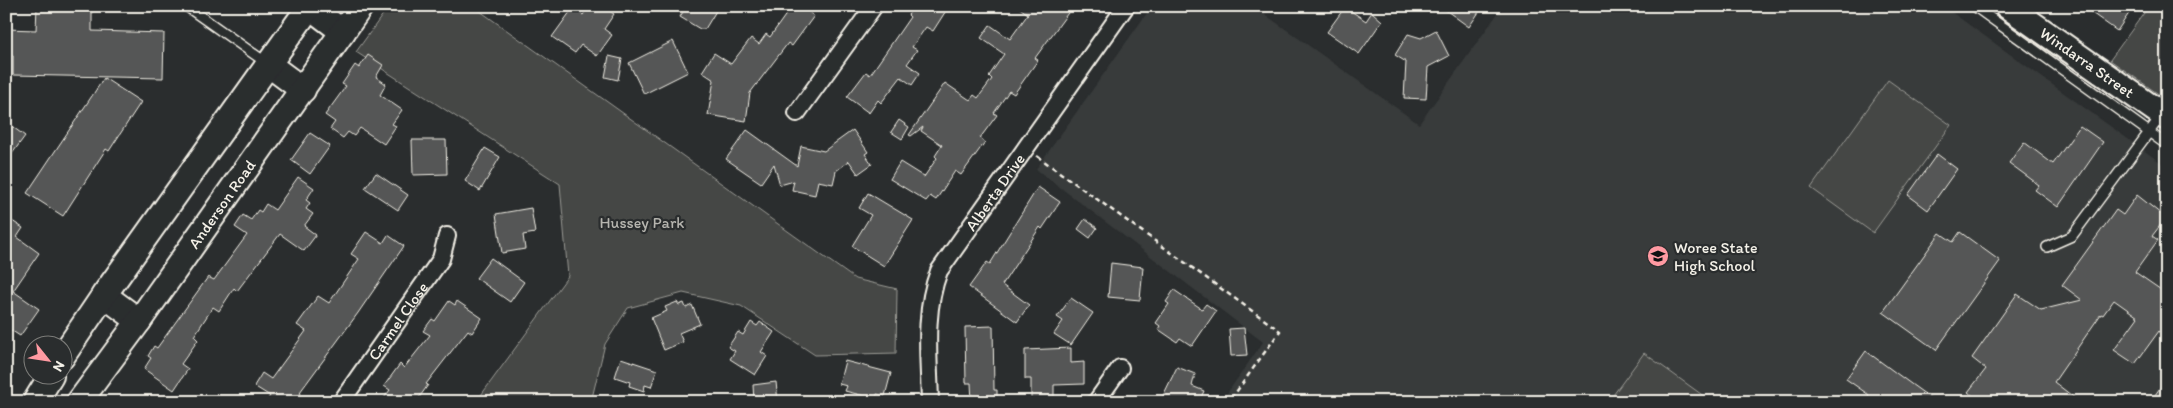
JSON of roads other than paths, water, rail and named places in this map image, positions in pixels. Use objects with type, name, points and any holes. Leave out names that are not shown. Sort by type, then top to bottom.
[{"type":"street","name":"Anderson Road","points":[[79,402],[139,321],[361,6]]},
{"type":"street","points":[[797,113],[874,6]]},
{"type":"street","name":"Alberta Drive","points":[[930,402],[928,312],[931,291],[939,271],[1126,6]]},
{"type":"street","name":"Windarra Street","points":[[2007,6],[2159,122]]},
{"type":"street","points":[[72,342],[310,7],[343,32]]},
{"type":"street","points":[[268,64],[303,90]]},
{"type":"street","name":"Carmel Close","points":[[341,402],[441,259],[447,236]]},
{"type":"street","points":[[104,295],[139,321]]},
{"type":"street","points":[[1096,402],[1120,368]]},
{"type":"street","points":[[36,402],[45,386]]},
{"type":"lane","points":[[186,6],[268,64]]},
{"type":"lane","points":[[1974,6],[2159,122],[2167,145]]},
{"type":"lane","points":[[2047,247],[2072,236],[2159,122]]},
{"type":"place","name":"Woree State High School","points":[[1658,256]]},
{"type":"park label","name":"Hussey Park","points":[[642,222]]}]
